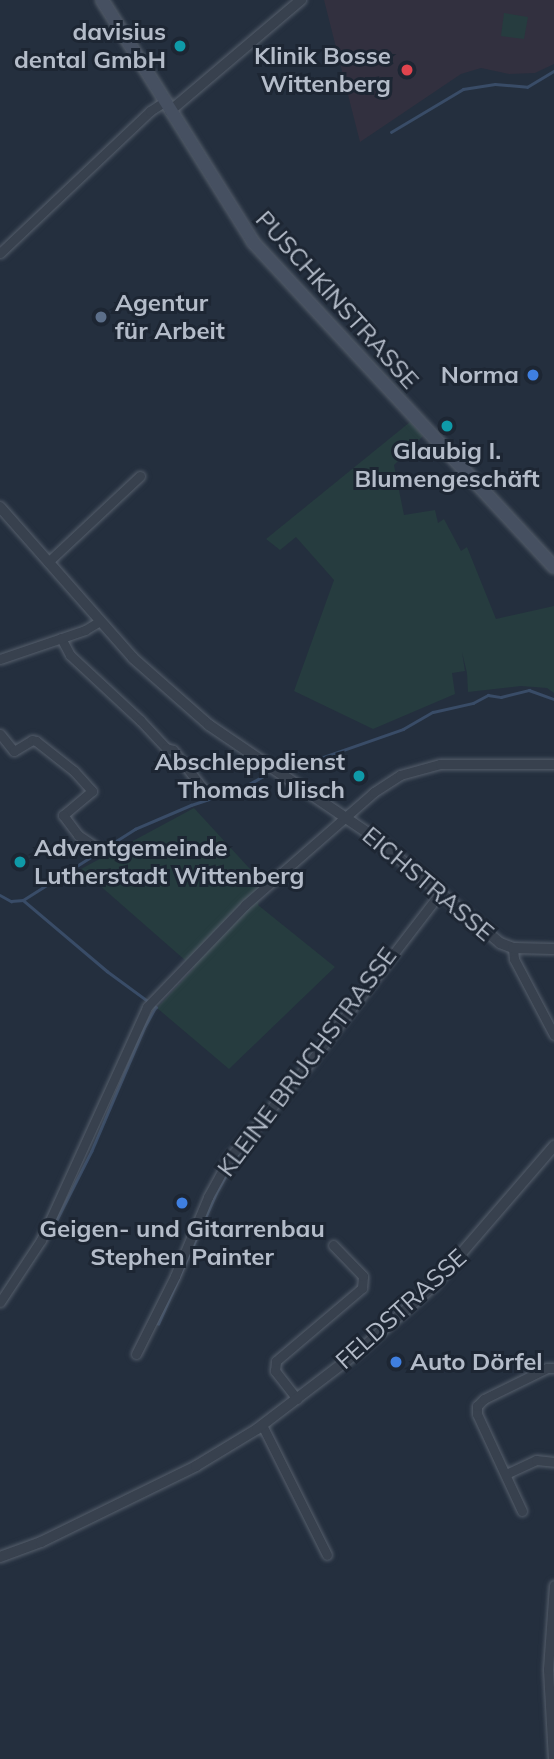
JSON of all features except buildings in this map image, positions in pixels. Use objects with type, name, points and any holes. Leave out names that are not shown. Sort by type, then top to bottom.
[{"type":"main road","name":"PUSCHKINSTRASSE","points":[[102,0],[235,217],[268,261],[554,567]]},
{"type":"street","points":[[0,253],[150,111],[167,106],[301,0]]},
{"type":"street","points":[[48,562],[140,476]]},
{"type":"street","name":"EICHSTRASSE","points":[[0,507],[143,668],[209,725],[346,817],[500,943],[513,948],[554,949]]},
{"type":"street","points":[[0,659],[100,621]]},
{"type":"street","points":[[61,638],[70,655],[166,748],[173,750],[204,790]]},
{"type":"street","points":[[0,734],[14,751],[32,740],[36,741],[74,771],[92,791],[63,815],[78,835],[93,845]]},
{"type":"street","points":[[0,1302],[36,1250],[79,1161],[134,1032],[152,1001],[267,885],[384,784],[418,768],[440,764],[554,764]]},
{"type":"street","name":"KLEINE BRUCHSTRASSE","points":[[136,1354],[175,1276],[208,1197],[230,1157],[307,1066],[440,893]]},
{"type":"street","points":[[513,948],[514,958],[554,1035]]},
{"type":"street","name":"FELDSTRASSE","points":[[0,1557],[41,1542],[196,1466],[262,1425],[359,1350],[442,1278],[554,1146]]},
{"type":"street","points":[[297,1399],[275,1371],[276,1361],[362,1288],[363,1276],[332,1245]]},
{"type":"street","points":[[522,1511],[477,1414],[477,1406],[484,1399],[547,1368],[554,1368]]},
{"type":"street","points":[[262,1425],[327,1555]]},
{"type":"street","points":[[506,1474],[536,1460],[554,1462]]},
{"type":"street","points":[[553,1759],[548,1669],[554,1585]]},
{"type":"shaded area","name":"Klinik Bosse Wittenberg","points":[[324,0],[554,0],[554,64],[535,73],[509,74],[481,68],[461,74],[360,142]]},
{"type":"green space","points":[[504,13],[528,17],[524,39],[501,36]]},
{"type":"green space","points":[[410,422],[423,436],[394,465],[404,515],[435,510],[438,523],[444,519],[461,551],[467,547],[496,619],[554,606],[554,693],[547,688],[521,686],[468,692],[467,673],[462,652],[465,671],[452,673],[455,694],[373,729],[294,691],[334,580],[296,537],[280,550],[266,539]]},
{"type":"green space","points":[[194,808],[262,882],[258,905],[335,967],[229,1069],[157,1008],[194,968],[81,869]]},
{"type":"waterway","points":[[391,132],[463,89],[495,84],[527,87],[554,71]]},
{"type":"waterway","points":[[289,769],[403,729],[433,712],[473,703],[488,695],[501,697],[529,690],[554,699]]},
{"type":"waterway","points":[[0,895],[11,901],[23,900],[135,829],[191,805],[240,789],[265,775]]},
{"type":"waterway","points":[[23,900],[107,971],[156,1007],[92,1151],[52,1230]]},
{"type":"waterway","points":[[158,1324],[216,1193],[237,1155]]},
{"type":"place","name":"davisius dental GmbH","points":[[180,46]]},
{"type":"place","name":"Klinik Bosse Wittenberg","points":[[407,70]]},
{"type":"place","name":"Agentur für Arbeit","points":[[101,317]]},
{"type":"place","name":"Norma","points":[[533,375]]},
{"type":"place","name":"Glaubig I. Blumengeschäft","points":[[447,426]]},
{"type":"place","name":"Abschleppdienst Thomas Ulisch","points":[[359,776]]},
{"type":"place","name":"Adventgemeinde Lutherstadt Wittenberg","points":[[20,862]]},
{"type":"place","name":"Geigen- und Gitarrenbau Stephen Painter","points":[[182,1203]]},
{"type":"place","name":"Auto Dörfel","points":[[396,1362]]}]
